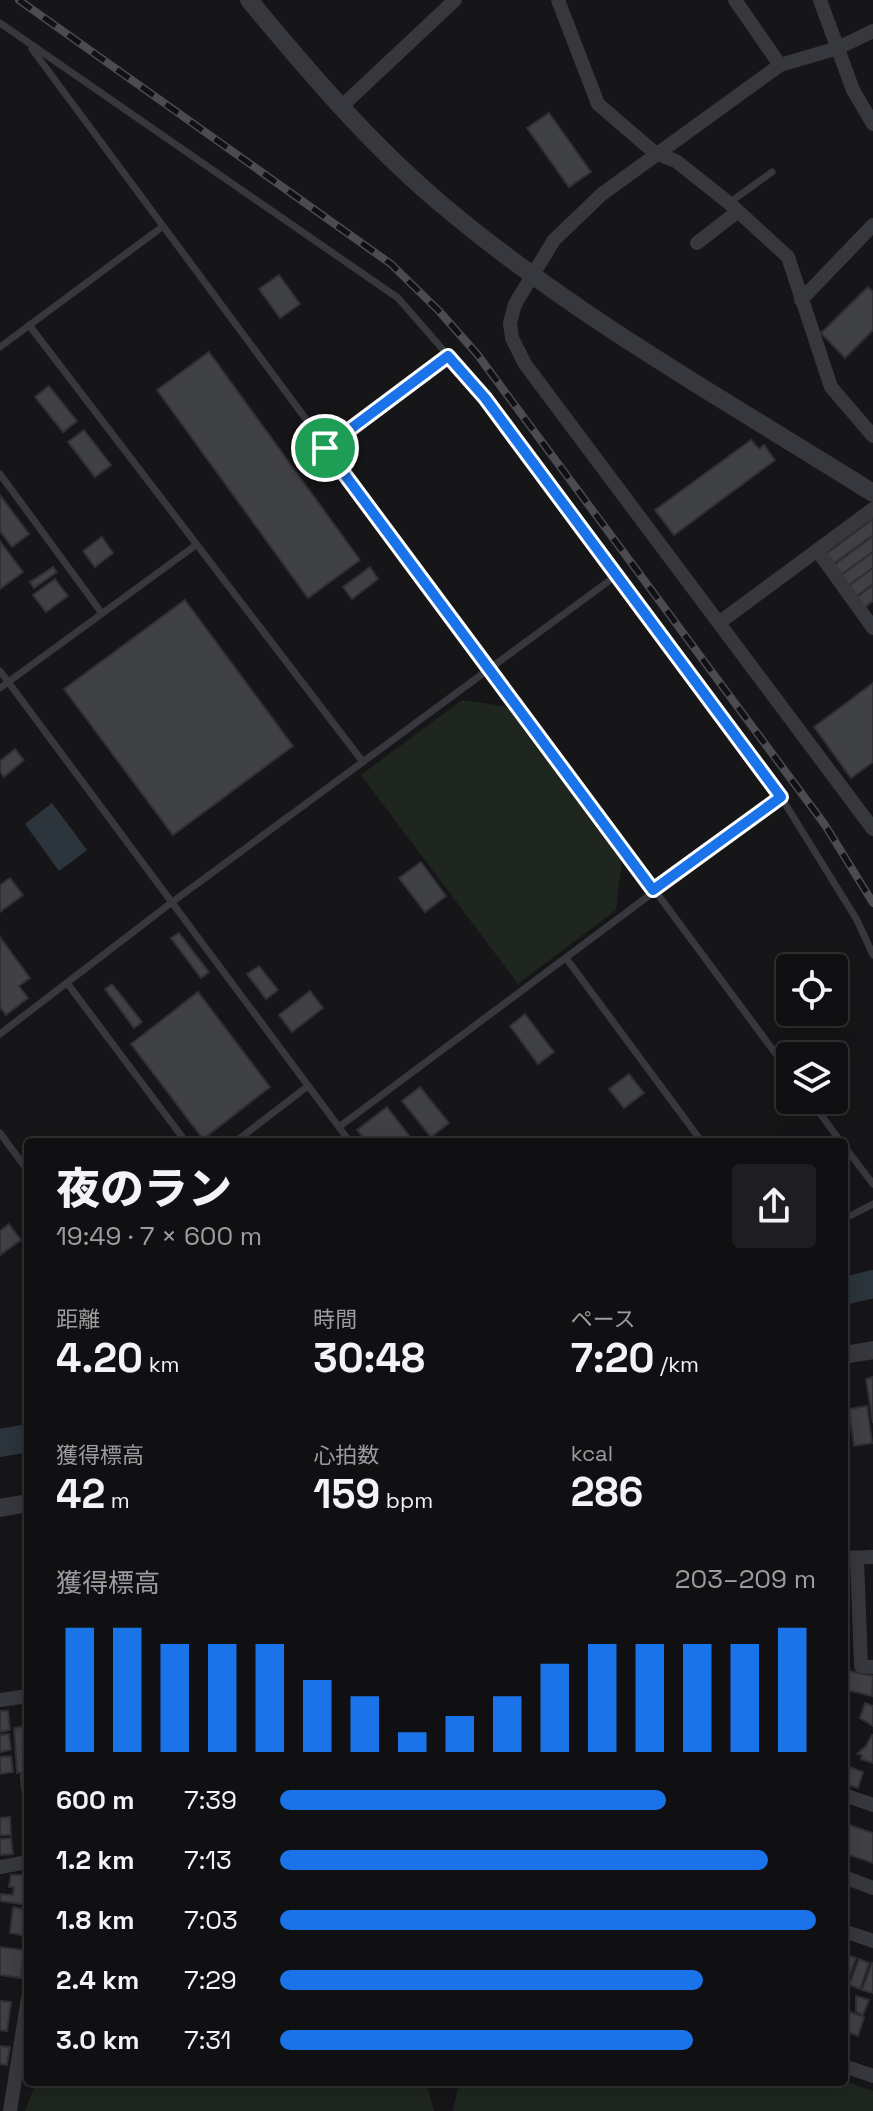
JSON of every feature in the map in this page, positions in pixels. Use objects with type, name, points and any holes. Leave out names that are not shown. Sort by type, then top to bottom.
[{"type":"street","points":[[249,0],[341,107],[439,202],[531,275],[873,493]]},
{"type":"street","points":[[341,107],[455,0]]},
{"type":"street","points":[[558,0],[598,104],[655,153],[676,161],[788,257],[831,387],[873,436]]},
{"type":"street","points":[[735,0],[780,65]]},
{"type":"street","points":[[820,0],[853,90],[873,124]]},
{"type":"street","points":[[873,31],[838,48],[780,65],[602,194],[564,231],[531,275],[515,304],[510,323],[518,351],[873,829]]},
{"type":"street","points":[[697,243],[733,208]]},
{"type":"street","points":[[801,300],[873,225]]},
{"type":"street","points":[[720,622],[873,509]]},
{"type":"street","points":[[817,550],[873,628]]},
{"type":"street","points":[[848,1354],[873,1350]]},
{"type":"street","points":[[0,1508],[24,1504]]},
{"type":"street","points":[[873,1557],[851,1558],[861,1666],[873,1667]]},
{"type":"street","points":[[0,1700],[24,1697]]},
{"type":"street","points":[[848,1796],[873,1805]]},
{"type":"street","points":[[0,1867],[24,1863]]},
{"type":"street","points":[[848,1879],[873,1888]]},
{"type":"street","points":[[848,1932],[873,1941]]},
{"type":"street","points":[[10,2111],[24,2023]]},
{"type":"street","points":[[848,2067],[873,2076]]},
{"type":"lane","points":[[0,23],[398,298],[485,398],[781,797],[850,907],[873,955]]},
{"type":"lane","points":[[29,45],[776,1054]]},
{"type":"lane","points":[[733,208],[772,172]]},
{"type":"lane","points":[[0,347],[162,227]]},
{"type":"lane","points":[[29,325],[363,762]]},
{"type":"lane","points":[[325,448],[448,356]]},
{"type":"lane","points":[[0,474],[101,612]]},
{"type":"lane","points":[[0,688],[196,545]]},
{"type":"lane","points":[[0,1034],[171,903],[617,575]]},
{"type":"lane","points":[[0,671],[347,1138]]},
{"type":"lane","points":[[339,1127],[781,797]]},
{"type":"lane","points":[[566,958],[699,1138]]},
{"type":"lane","points":[[67,983],[183,1138]]},
{"type":"lane","points":[[240,1138],[308,1086]]},
{"type":"lane","points":[[820,1114],[838,1138]]},
{"type":"lane","points":[[0,1133],[24,1166]]},
{"type":"lane","points":[[848,1151],[873,1184]]},
{"type":"lane","points":[[848,1217],[873,1204]]},
{"type":"shaded area","points":[[462,700],[510,707],[622,860],[616,910],[518,984],[361,775]]},
{"type":"shaded area","points":[[52,803],[87,850],[59,871],[25,824]]},
{"type":"shaded area","points":[[848,2082],[873,2091],[873,2111],[453,2111],[458,2086],[848,2086]]},
{"type":"shaded area","points":[[34,2086],[427,2086],[434,2111],[25,2111]]},
{"type":"building","points":[[549,113],[591,172],[569,187],[527,128]]},
{"type":"building","points":[[279,275],[300,304],[280,318],[259,289]]},
{"type":"building","points":[[868,287],[873,292],[873,330],[845,358],[821,333]]},
{"type":"building","points":[[209,352],[360,560],[308,598],[157,390]]},
{"type":"building","points":[[49,386],[77,421],[63,432],[35,397]]},
{"type":"building","points":[[84,430],[111,465],[95,477],[68,442]]},
{"type":"building","points":[[751,440],[759,449],[764,445],[775,460],[674,535],[655,510]]},
{"type":"building","points":[[0,495],[29,534],[12,547],[0,531]]},
{"type":"building","points":[[873,519],[873,535],[833,564],[826,554]]},
{"type":"building","points":[[873,536],[873,552],[841,575],[834,565]]},
{"type":"building","points":[[102,537],[113,553],[95,567],[83,551]]},
{"type":"building","points":[[0,541],[23,572],[0,589]]},
{"type":"building","points":[[873,552],[873,568],[849,585],[841,575]]},
{"type":"building","points":[[53,567],[57,572],[34,588],[30,582]]},
{"type":"building","points":[[370,567],[378,579],[352,599],[343,587]]},
{"type":"building","points":[[873,568],[873,584],[857,596],[849,586]]},
{"type":"building","points":[[55,579],[68,596],[46,612],[33,595]]},
{"type":"building","points":[[873,585],[873,601],[865,607],[857,597]]},
{"type":"building","points":[[185,600],[293,746],[173,835],[64,689]]},
{"type":"building","points":[[873,683],[873,762],[851,778],[814,727]]},
{"type":"building","points":[[15,749],[24,760],[4,777],[0,772],[0,761]]},
{"type":"building","points":[[421,862],[446,896],[425,912],[399,878]]},
{"type":"building","points":[[10,878],[23,895],[0,912],[0,885]]},
{"type":"building","points":[[179,933],[209,972],[201,978],[171,938]]},
{"type":"building","points":[[0,937],[30,978],[19,986],[28,998],[6,1015],[0,1007]]},
{"type":"building","points":[[259,966],[278,990],[266,999],[247,974]]},
{"type":"building","points":[[112,984],[142,1022],[134,1028],[105,989]]},
{"type":"building","points":[[310,991],[323,1008],[292,1032],[279,1015]]},
{"type":"building","points":[[198,992],[270,1087],[202,1138],[131,1044]]},
{"type":"building","points":[[525,1014],[554,1052],[538,1064],[510,1026]]},
{"type":"building","points":[[629,1074],[644,1093],[624,1108],[609,1089]]},
{"type":"building","points":[[420,1087],[449,1123],[431,1137],[402,1101]]},
{"type":"building","points":[[387,1107],[411,1138],[364,1138],[357,1130]]},
{"type":"building","points":[[9,1224],[21,1240],[0,1255],[0,1231]]},
{"type":"building","points":[[873,1377],[873,1423],[866,1379]]},
{"type":"building","points":[[867,1406],[872,1443],[854,1446],[849,1409]]},
{"type":"building","points":[[848,1671],[873,1676],[872,1696],[848,1690]]},
{"type":"building","points":[[865,1703],[873,1706],[873,1726],[860,1718]]},
{"type":"building","points":[[0,1711],[8,1711],[10,1730],[0,1732]]},
{"type":"building","points":[[24,1727],[24,1772],[17,1773],[14,1728]]},
{"type":"building","points":[[9,1734],[11,1750],[0,1752],[0,1735]]},
{"type":"building","points":[[873,1735],[873,1763],[857,1754]]},
{"type":"building","points":[[11,1756],[13,1772],[0,1774],[0,1757]]},
{"type":"building","points":[[850,1767],[863,1772],[858,1788],[848,1785]]},
{"type":"building","points":[[10,1817],[11,1835],[0,1835],[0,1818]]},
{"type":"building","points":[[848,1824],[873,1833],[873,1863],[848,1854]]},
{"type":"building","points":[[11,1838],[13,1854],[0,1855],[0,1839]]},
{"type":"building","points":[[11,1875],[24,1875],[24,1904],[0,1901],[1,1894],[13,1895],[14,1887],[9,1887]]},
{"type":"building","points":[[13,1907],[24,1909],[24,1935],[10,1933]]},
{"type":"building","points":[[0,1947],[24,1950],[21,1978],[0,1975]]},
{"type":"building","points":[[848,1955],[856,1958],[848,1980]]},
{"type":"building","points":[[859,1959],[869,1963],[860,1989],[849,1985]]},
{"type":"building","points":[[873,1964],[873,1993],[862,1990]]},
{"type":"building","points":[[856,1996],[869,2000],[863,2015],[856,2012]]},
{"type":"building","points":[[0,2001],[11,2002],[7,2031],[0,2030]]},
{"type":"building","points":[[848,2011],[864,2017],[858,2036],[850,2033],[849,2037]]},
{"type":"building","points":[[0,2046],[10,2047],[7,2065],[0,2064]]},
{"type":"waterway","points":[[848,1290],[873,1284]]},
{"type":"waterway","points":[[0,1443],[24,1439]]},
{"type":"railway","points":[[19,0],[391,264],[439,311],[477,354],[825,825],[873,903]]},
{"type":"route","points":[[448,356],[485,398],[781,797],[653,890],[325,448],[448,356]]}]
